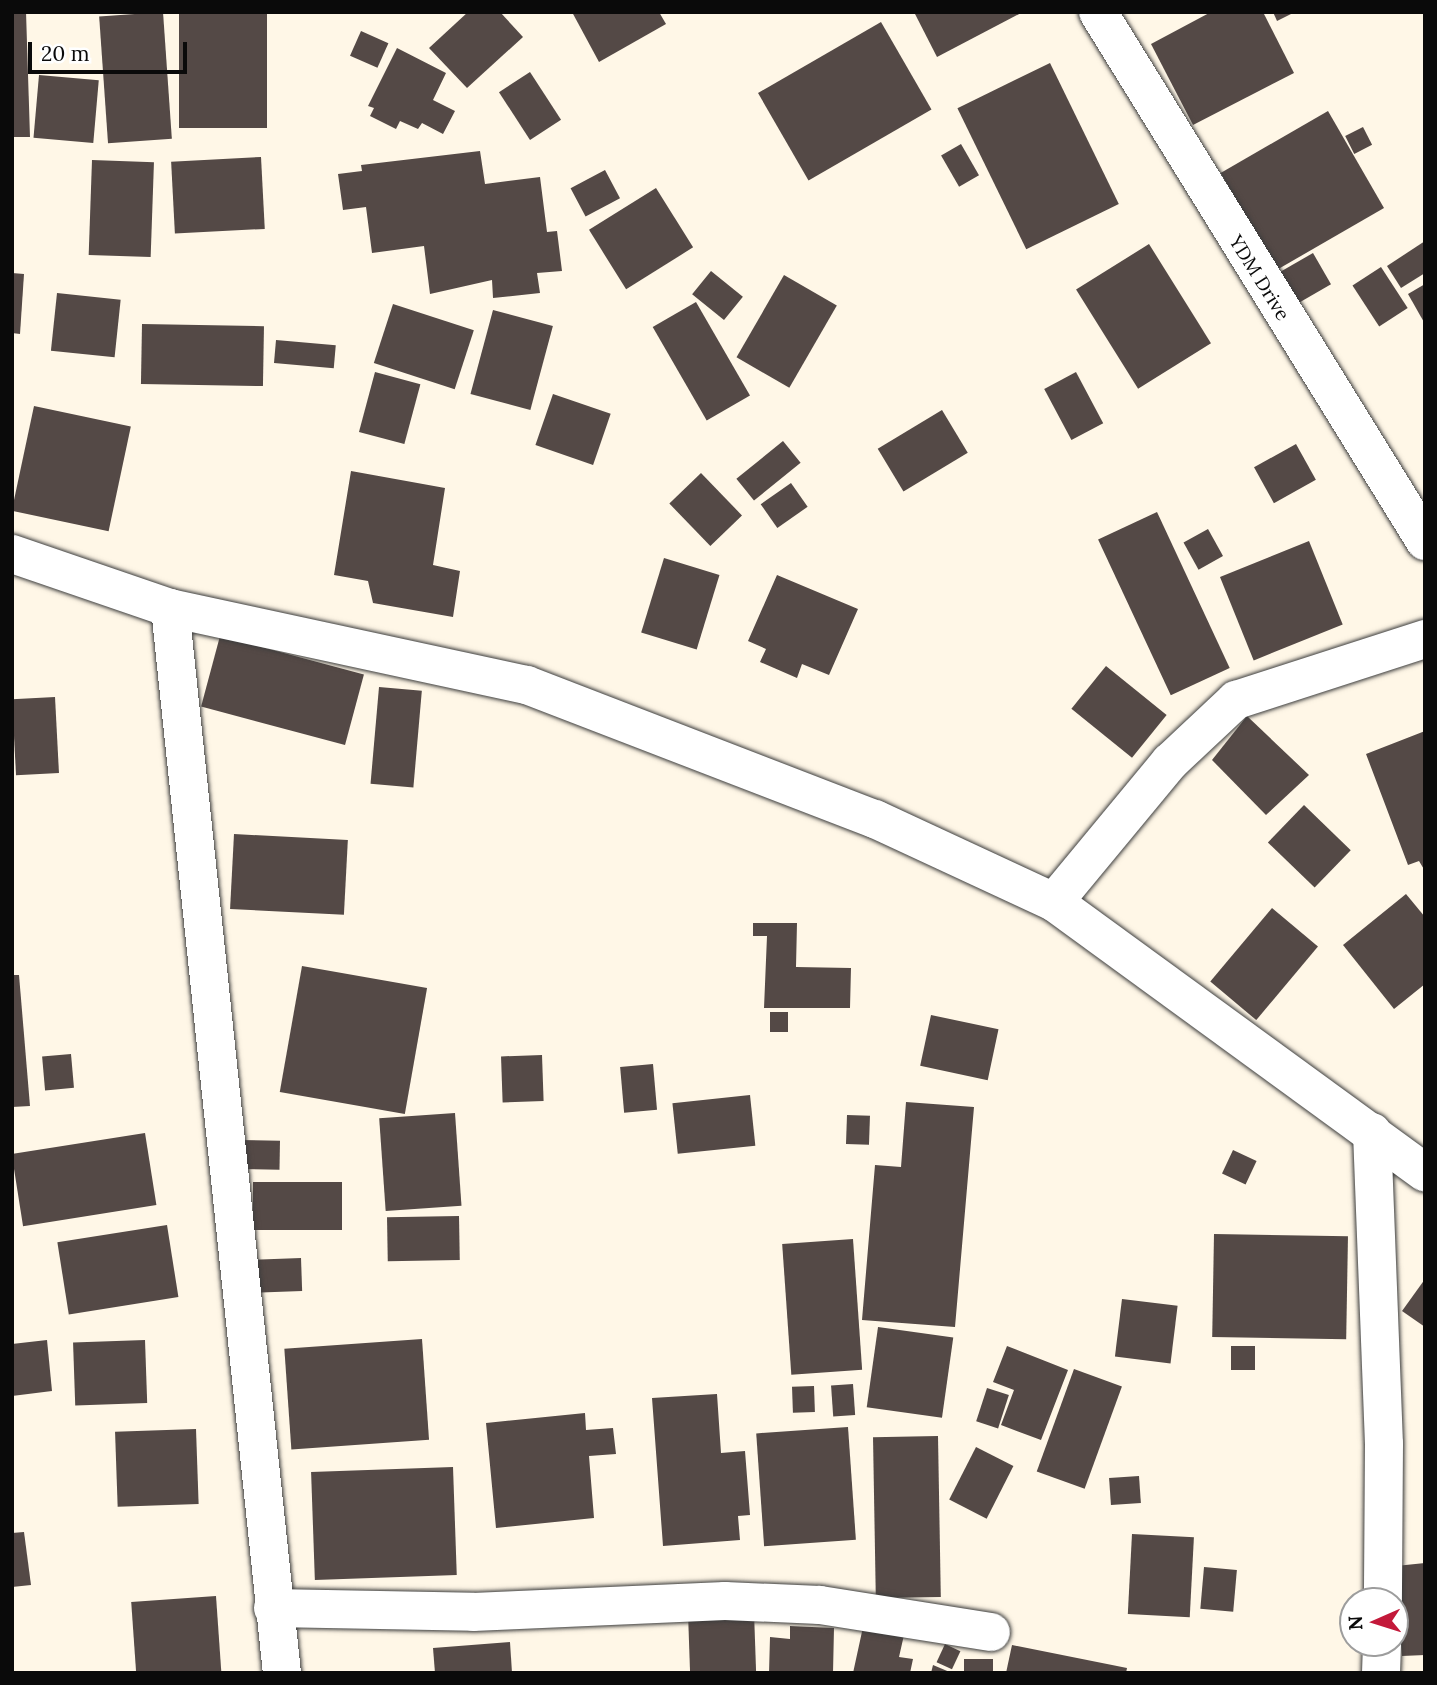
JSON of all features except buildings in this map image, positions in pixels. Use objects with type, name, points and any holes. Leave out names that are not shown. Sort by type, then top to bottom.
[{"type":"street","name":"YDM Drive","points":[[1098,12],[1425,541]]},
{"type":"street","points":[[12,555],[170,608],[527,685],[875,819],[1054,902],[1425,1173]]},
{"type":"street","points":[[170,608],[273,1608],[282,1673]]},
{"type":"street","points":[[1054,902],[1170,762],[1236,700],[1425,639]]},
{"type":"street","points":[[1372,1132],[1384,1444],[1383,1587]]},
{"type":"street","points":[[273,1608],[473,1612],[725,1601],[820,1605],[991,1632]]}]
